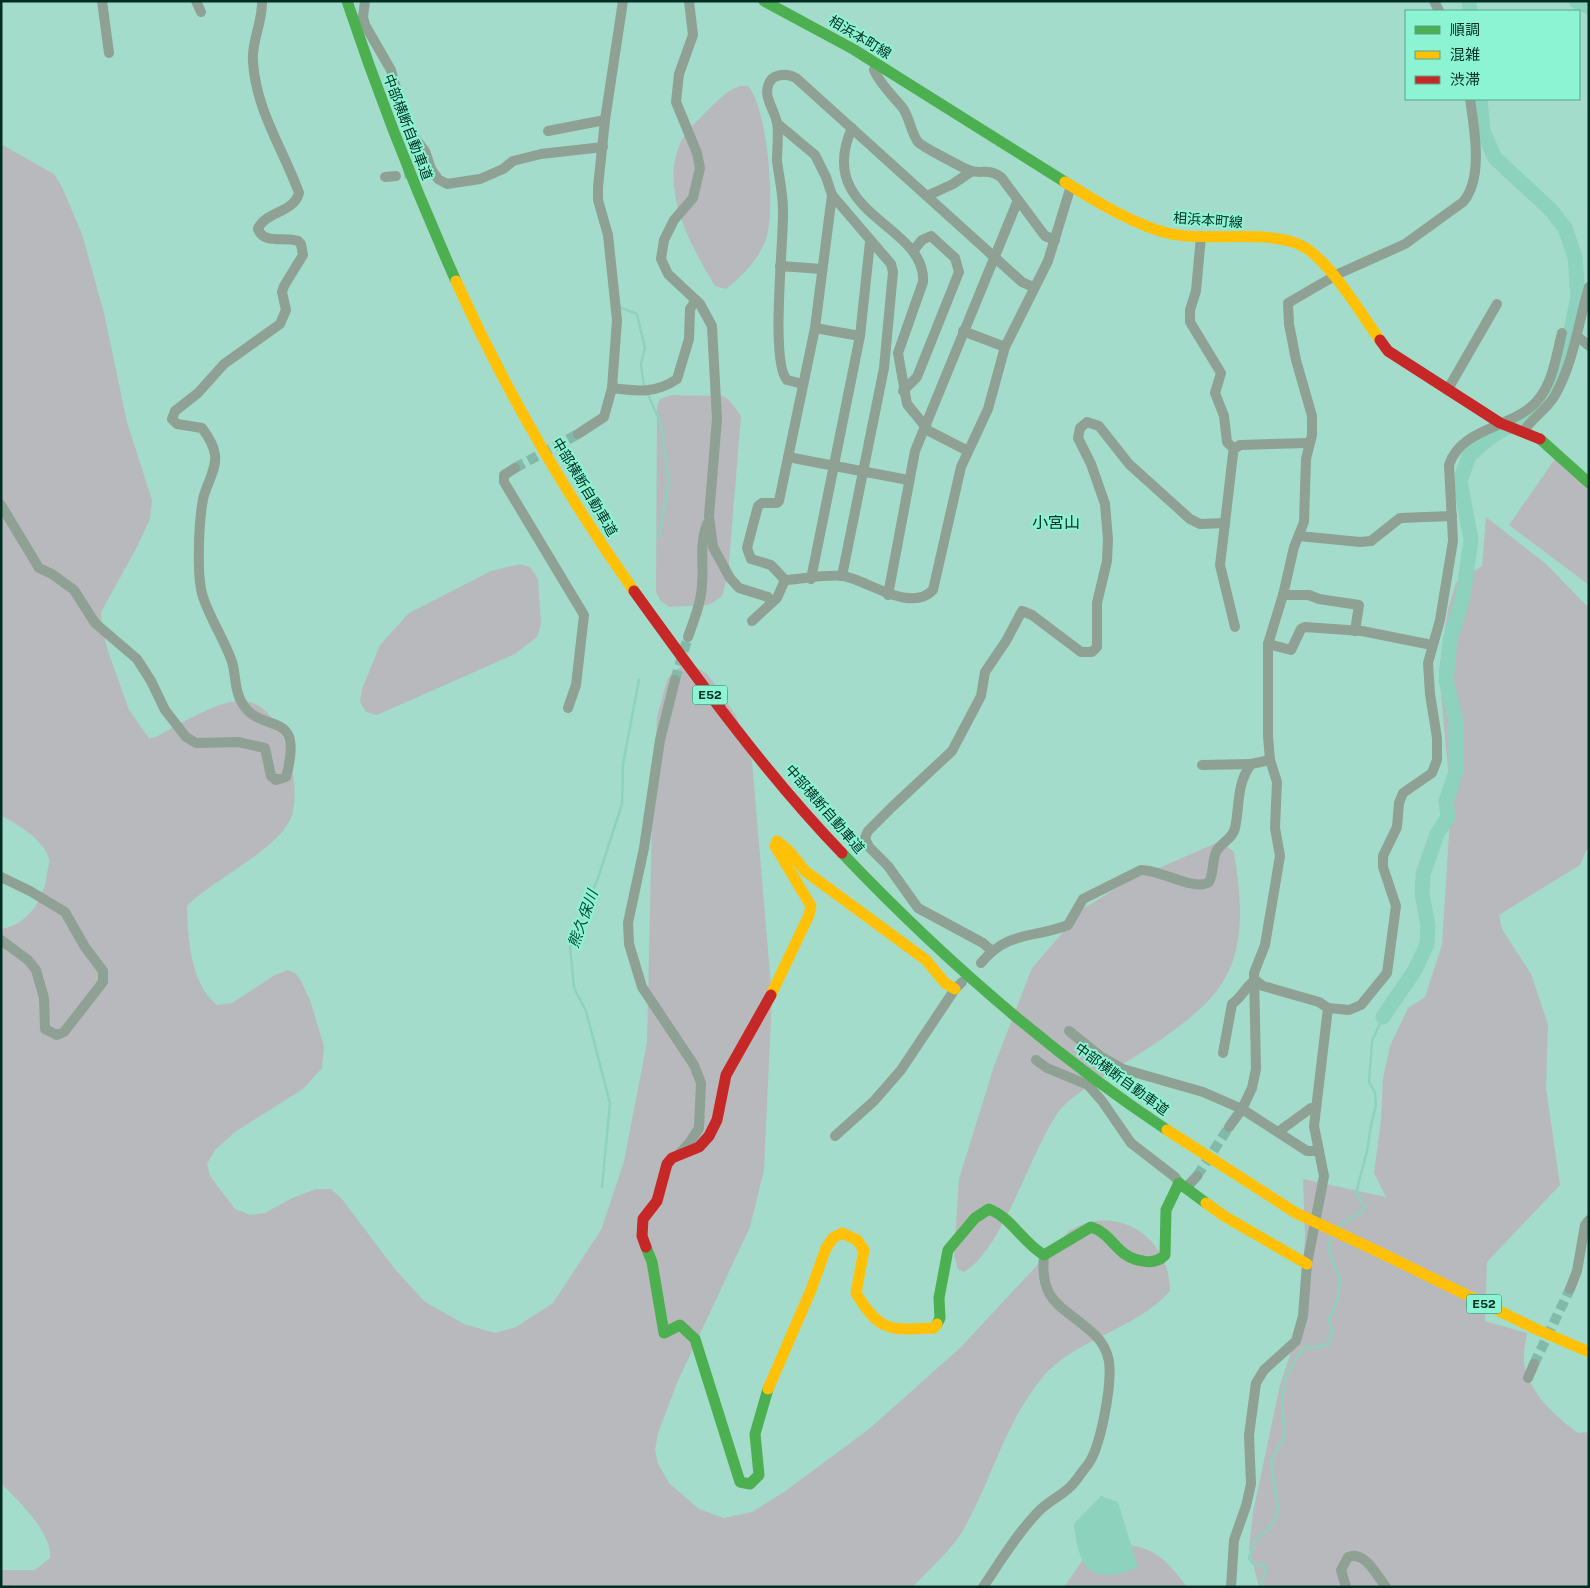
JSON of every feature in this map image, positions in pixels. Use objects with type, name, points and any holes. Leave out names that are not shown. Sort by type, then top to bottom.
[{"type":"main road","name":"中部横断自動車道","points":[[347,1],[379,96],[425,214],[450,271],[482,338],[568,490],[624,579],[676,653],[837,848],[894,907],[974,980],[1072,1062],[1123,1100],[1296,1213],[1416,1268],[1525,1325],[1589,1352]]},
{"type":"main road","name":"相浜本町線","points":[[764,1],[829,34],[1071,186],[1142,224],[1172,234],[1290,242],[1315,254],[1384,347],[1510,427],[1546,442],[1589,483]]},
{"type":"main road","points":[[958,986],[911,948],[805,871],[789,851],[777,841],[775,846],[810,906],[809,915],[768,1001],[726,1075],[717,1120],[709,1136],[699,1147],[672,1158],[663,1173],[658,1201],[644,1219],[642,1236],[652,1262],[664,1333],[680,1326],[690,1332],[694,1339],[740,1482],[745,1484],[756,1480],[760,1470],[755,1434],[771,1379],[810,1290],[826,1248],[833,1238],[842,1233],[847,1234],[862,1244],[864,1255],[856,1296],[867,1312],[879,1322],[897,1330],[929,1330],[937,1325],[940,1318],[938,1298],[948,1250],[985,1210],[989,1209],[998,1213],[1027,1245],[1044,1255],[1092,1227],[1100,1231],[1128,1260],[1139,1262],[1158,1261],[1165,1255],[1166,1210],[1183,1186],[1224,1216],[1307,1264]]},
{"type":"street","points":[[102,1],[110,53]]},
{"type":"street","points":[[196,1],[201,12]]},
{"type":"street","points":[[1,505],[39,568],[52,574],[74,590],[95,623],[137,659],[151,682],[164,710],[186,737],[196,743],[238,742],[260,746],[265,748],[270,776],[276,780],[286,777],[292,757],[290,740],[279,725],[249,713],[240,699],[232,660],[202,594],[199,574],[202,507],[215,462],[215,454],[202,428],[178,424],[172,419],[174,411],[198,393],[224,364],[280,324],[286,310],[282,292],[303,254],[301,244],[298,241],[269,239],[262,235],[258,229],[262,222],[295,202],[299,193],[269,128],[258,91],[253,60],[254,40],[261,20],[262,1]]},
{"type":"street","points":[[366,1],[363,17],[365,25],[388,63],[403,114],[414,138],[425,151],[427,170],[438,179],[447,184],[455,184],[480,179],[503,169],[513,161],[541,154],[603,146]]},
{"type":"street","points":[[578,434],[604,417],[612,388],[617,320],[608,235],[598,200],[605,120],[623,1]]},
{"type":"street","points":[[688,637],[701,594],[701,544],[709,516],[717,419],[712,326],[696,300],[668,274],[661,259],[661,250],[674,220],[693,198],[700,168],[700,160],[676,102],[679,74],[693,35],[689,1]]},
{"type":"street","points":[[876,64],[874,70],[877,77],[903,108],[918,142],[923,147],[972,171]]},
{"type":"street","points":[[803,384],[787,380],[781,370],[780,266],[783,210],[778,162],[778,124],[767,88],[769,82],[783,74],[796,78],[1022,282],[1033,287]]},
{"type":"street","points":[[1230,1127],[1242,1109],[1252,1088],[1256,1069],[1254,973],[1265,945],[1280,856],[1275,828],[1276,771],[1270,760],[1266,703],[1268,644],[1283,595],[1294,547],[1304,522],[1308,443],[1312,435],[1312,416],[1296,360],[1287,309],[1288,303],[1333,277],[1405,244],[1436,223],[1470,193],[1474,184],[1475,141],[1470,100]]},
{"type":"street","points":[[548,131],[605,120]]},
{"type":"street","points":[[778,124],[815,156],[826,177],[832,195],[870,242],[891,264],[893,272],[884,368],[842,576]]},
{"type":"street","points":[[852,128],[844,152],[845,174],[854,192],[888,230],[914,251],[923,272],[922,282],[898,353],[903,391],[907,404],[924,427],[942,439],[968,452]]},
{"type":"street","points":[[927,196],[953,184],[972,171],[985,170],[995,173],[1045,236],[1055,240]]},
{"type":"street","points":[[385,177],[396,176]]},
{"type":"street","points":[[832,195],[814,328],[779,501],[777,503],[762,503],[758,506],[747,548],[751,559],[771,566],[785,580],[842,576],[888,595],[923,596],[933,590],[961,467],[988,409],[1005,347],[1033,287],[1048,261],[1071,186]]},
{"type":"street","points":[[888,595],[908,480],[915,451],[1018,200]]},
{"type":"street","points":[[903,391],[917,376],[959,272],[954,258],[931,236],[922,240],[914,251]]},
{"type":"street","points":[[1201,236],[1196,291],[1190,310],[1190,322],[1221,373],[1215,393],[1224,416],[1227,442],[1234,449]]},
{"type":"street","points":[[811,579],[860,336],[870,242]]},
{"type":"street","points":[[780,266],[822,269]]},
{"type":"street","points":[[1255,980],[1263,986],[1319,1002],[1328,1008],[1356,1009],[1368,998],[1387,972],[1396,906],[1384,867],[1383,856],[1397,827],[1399,803],[1403,793],[1432,773],[1437,760],[1437,738],[1428,676],[1432,646],[1450,569],[1453,542],[1448,475],[1452,456],[1464,444],[1510,427],[1549,405],[1559,388],[1577,336],[1589,287]]},
{"type":"street","points":[[612,388],[649,391],[659,389],[677,379],[689,339],[690,310],[696,300]]},
{"type":"street","points":[[1448,389],[1497,304]]},
{"type":"street","points":[[814,328],[860,336]]},
{"type":"street","points":[[963,331],[1005,347]]},
{"type":"street","points":[[1510,427],[1544,392],[1551,377],[1562,334]]},
{"type":"street","points":[[1577,336],[1589,346]]},
{"type":"street","points":[[992,951],[983,943],[918,908],[888,866],[868,847],[865,838],[868,831],[952,750],[981,696],[985,672],[1006,641],[1022,611],[1032,614],[1082,652],[1092,652],[1097,647],[1097,603],[1107,561],[1108,539],[1105,504],[1091,464],[1078,438],[1080,428],[1087,422],[1099,426],[1129,464],[1195,523],[1225,523]]},
{"type":"street","points":[[1235,627],[1220,565],[1234,449],[1240,445],[1308,443]]},
{"type":"street","points":[[788,457],[908,480]]},
{"type":"street","points":[[516,468],[504,475],[504,482],[584,615],[576,685],[568,708]]},
{"type":"street","points":[[709,516],[713,547],[730,578],[739,588],[768,597],[771,602]]},
{"type":"street","points":[[1299,536],[1365,542],[1377,538],[1400,518],[1452,516]]},
{"type":"street","points":[[752,621],[777,598],[785,580]]},
{"type":"street","points":[[1283,595],[1309,595],[1319,599],[1359,605],[1355,631]]},
{"type":"street","points":[[1268,644],[1291,650],[1301,629],[1306,627],[1355,631],[1432,646]]},
{"type":"street","points":[[672,1158],[683,1151],[699,1128],[702,1083],[694,1065],[642,987],[629,944],[628,923],[644,848],[660,740],[675,680]]},
{"type":"street","points":[[1202,765],[1251,764],[1270,760]]},
{"type":"street","points":[[981,963],[992,951],[1011,939],[1068,925],[1083,899],[1140,870],[1150,871],[1201,886],[1209,882],[1217,851],[1231,837],[1236,828],[1236,814],[1243,779],[1251,764]]},
{"type":"street","points":[[1,877],[30,891],[65,912],[85,947],[103,971],[103,982],[64,1032],[57,1035],[45,1028],[44,998],[36,970],[28,960],[1,940]]},
{"type":"street","points":[[1223,1052],[1232,1004],[1242,997],[1249,984],[1255,980]]},
{"type":"street","points":[[835,1136],[874,1101],[901,1070],[958,986]]},
{"type":"street","points":[[1231,1587],[1234,1540],[1251,1484],[1249,1435],[1256,1383],[1264,1370],[1296,1341],[1299,1334],[1307,1264],[1324,1176],[1314,1126],[1328,1008]]},
{"type":"street","points":[[1069,1031],[1100,1056],[1123,1069],[1203,1092],[1242,1109],[1307,1151],[1319,1151]]},
{"type":"street","points":[[1036,1060],[1047,1068],[1088,1085],[1102,1101],[1131,1143],[1175,1177],[1183,1186],[1197,1176]]},
{"type":"street","points":[[1278,1132],[1311,1108],[1315,1109]]},
{"type":"street","points":[[1570,1289],[1578,1271],[1585,1225],[1589,1220]]},
{"type":"street","points":[[983,1587],[1029,1522],[1047,1504],[1070,1487],[1086,1467],[1104,1420],[1110,1377],[1105,1349],[1091,1332],[1054,1302],[1045,1281],[1044,1255]]},
{"type":"street","points":[[1528,1378],[1534,1364]]},
{"type":"street","points":[[1346,1587],[1341,1570],[1348,1557],[1353,1555],[1359,1556],[1367,1563],[1386,1587]]},
{"type":"shaded area","points":[[740,86],[748,86],[761,115],[770,184],[769,225],[766,239],[759,254],[744,273],[726,289],[715,286],[687,233],[675,194],[674,174],[676,155],[686,133],[719,99],[729,91]]},
{"type":"shaded area","points":[[1,144],[54,174],[62,187],[82,234],[104,313],[127,422],[152,500],[150,519],[136,549],[101,612],[102,627],[108,651],[129,710],[149,738],[156,737],[219,705],[239,701],[254,704],[267,713],[278,727],[286,744],[291,764],[294,801],[292,815],[285,828],[261,852],[213,885],[187,906],[192,959],[201,985],[208,996],[217,1005],[232,1003],[275,975],[288,970],[295,973],[310,1000],[324,1046],[322,1068],[303,1089],[235,1132],[215,1150],[207,1164],[210,1176],[235,1209],[250,1215],[265,1213],[292,1198],[316,1189],[331,1189],[342,1199],[394,1268],[425,1302],[464,1324],[495,1333],[516,1327],[553,1303],[601,1230],[624,1161],[647,1042],[652,817],[657,717],[667,680],[673,672],[685,664],[692,665],[707,674],[717,687],[736,716],[752,761],[772,997],[764,1170],[750,1227],[677,1383],[658,1433],[655,1450],[658,1464],[669,1483],[699,1509],[724,1518],[752,1512],[784,1492],[869,1429],[960,1348],[1069,1231],[1087,1223],[1105,1221],[1122,1223],[1138,1230],[1151,1241],[1161,1255],[1168,1272],[1170,1291],[1156,1305],[1140,1316],[1071,1353],[1042,1378],[1008,1432],[965,1527],[948,1551],[913,1587],[1,1587],[1,1570],[35,1570],[50,1558],[46,1538],[40,1528],[1,1483],[1,929],[11,927],[19,922],[33,909],[42,893],[49,861],[42,846],[30,833],[1,816]]},
{"type":"shaded area","points":[[672,395],[723,396],[730,401],[741,416],[728,575],[722,596],[709,605],[669,607],[660,600],[656,592],[657,405],[660,399]]},
{"type":"shaded area","points":[[1557,456],[1589,487],[1589,585],[1509,525]]},
{"type":"shaded area","points":[[1486,517],[1545,563],[1589,608],[1589,845],[1580,865],[1499,915],[1502,929],[1531,974],[1548,1024],[1546,1088],[1560,1185],[1487,1262],[1485,1321],[1527,1333],[1524,1361],[1526,1372],[1536,1392],[1552,1411],[1578,1433],[1589,1432],[1589,1587],[1259,1587],[1249,1549],[1253,1512],[1280,1385],[1300,1324],[1305,1237],[1303,1179],[1386,1197],[1374,1173],[1381,1120],[1383,1078],[1390,1046],[1408,1008],[1425,997],[1442,945],[1451,802],[1439,672],[1448,609],[1456,583],[1482,566]]},
{"type":"shaded area","points":[[520,564],[530,567],[538,579],[541,624],[537,637],[515,654],[377,715],[366,712],[360,702],[362,689],[380,645],[409,613],[491,571]]},
{"type":"shaded area","points":[[1216,843],[1225,845],[1234,852],[1240,903],[1240,920],[1235,954],[1221,985],[1197,1012],[1182,1024],[1080,1092],[1060,1110],[1049,1127],[1004,1221],[991,1243],[978,1260],[964,1272],[958,1269],[954,1255],[959,1179],[994,1066],[1032,968],[1084,908],[1127,882]]},
{"type":"shaded area","points":[[1101,1496],[1118,1502],[1138,1568],[1109,1575],[1098,1574],[1090,1570],[1084,1563],[1076,1540],[1074,1524]]},
{"type":"shaded area","points":[[1123,1544],[1145,1549],[1160,1557],[1187,1587],[1064,1587],[1085,1557]]},
{"type":"waterway","points":[[1469,1],[1470,10]]},
{"type":"waterway","points":[[1576,1],[1589,7]]},
{"type":"waterway","points":[[1383,1017],[1415,970],[1427,944],[1428,926],[1422,894],[1423,874],[1437,834],[1448,817],[1446,801],[1456,772],[1456,722],[1446,680],[1450,640],[1463,597],[1471,540],[1460,481],[1469,456],[1489,438],[1542,406],[1556,381],[1569,339],[1578,297],[1575,257],[1565,228],[1550,209],[1495,158],[1483,131],[1480,100]]},
{"type":"waterway","name":"熊久保川","points":[[619,307],[637,314],[645,348],[641,364],[644,387]]},
{"type":"waterway","name":"熊久保川","points":[[647,392],[661,424],[669,482],[659,536]]},
{"type":"waterway","name":"熊久保川","points":[[602,1187],[610,1103],[586,1011],[574,988],[570,947],[598,878],[622,804],[623,764],[639,680]]},
{"type":"waterway","points":[[1338,1226],[1360,1213],[1365,1207],[1356,1193],[1376,1106],[1375,1093],[1369,1082],[1372,1041],[1383,1017]]},
{"type":"waterway","points":[[1261,1587],[1266,1567],[1252,1563],[1249,1558],[1255,1540],[1271,1527],[1278,1511],[1271,1461],[1285,1435],[1282,1405],[1285,1379],[1298,1355],[1306,1347],[1318,1347],[1328,1344],[1332,1333],[1329,1320],[1338,1297],[1340,1278],[1331,1258],[1329,1246],[1331,1237]]},
{"type":"tunnel","points":[[404,174],[423,170]]},
{"type":"tunnel","points":[[515,468],[578,434]]},
{"type":"tunnel","points":[[675,680],[688,637]]},
{"type":"tunnel","points":[[1197,1176],[1229,1127]]},
{"type":"tunnel","points":[[1534,1364],[1570,1289]]},
{"type":"traffic: fast","points":[[347,1],[398,142],[456,281]]},
{"type":"traffic: fast","points":[[764,1],[853,49],[1065,182]]},
{"type":"traffic: fast","points":[[1540,439],[1589,483]]},
{"type":"traffic: fast","points":[[842,853],[917,929],[1038,1035],[1123,1100],[1167,1130]]},
{"type":"traffic: fast","points":[[937,1324],[940,1318],[939,1298],[948,1250],[975,1218],[989,1209],[1004,1218],[1044,1255],[1091,1227],[1099,1230],[1127,1255],[1134,1259],[1152,1262],[1165,1255],[1166,1210],[1179,1183],[1206,1203]]},
{"type":"traffic: fast","points":[[646,1247],[652,1262],[664,1333],[680,1325],[695,1339],[740,1482],[750,1484],[759,1475],[755,1434],[768,1389]]},
{"type":"traffic: slow","points":[[1065,182],[1102,205],[1130,219],[1171,234],[1203,237],[1277,238],[1306,248],[1336,278],[1380,340]]},
{"type":"traffic: slow","points":[[456,281],[495,362],[538,440],[584,517],[634,591]]},
{"type":"traffic: slow","points":[[771,995],[809,915],[811,906],[775,846],[777,841],[789,851],[805,871],[926,960],[945,983],[955,989]]},
{"type":"traffic: slow","points":[[1167,1130],[1296,1213]]},
{"type":"traffic: slow","points":[[1206,1203],[1224,1216],[1307,1264]]},
{"type":"traffic: slow","points":[[1296,1213],[1381,1253]]},
{"type":"traffic: slow","points":[[768,1389],[811,1290],[826,1248],[833,1238],[842,1233],[857,1240],[864,1250],[856,1293],[872,1316],[888,1326],[897,1328],[934,1328],[937,1324]]},
{"type":"traffic: slow","points":[[1381,1253],[1536,1329],[1589,1352]]},
{"type":"traffic: jam","points":[[1380,340],[1388,351],[1500,423],[1540,439]]},
{"type":"traffic: jam","points":[[634,591],[759,759],[842,853]]},
{"type":"traffic: jam","points":[[646,1247],[642,1236],[643,1219],[657,1201],[667,1164],[672,1158],[699,1147],[709,1136],[717,1120],[726,1075],[771,995]]},
{"type":"district","name":"小宮山","points":[[1056,522]]}]
